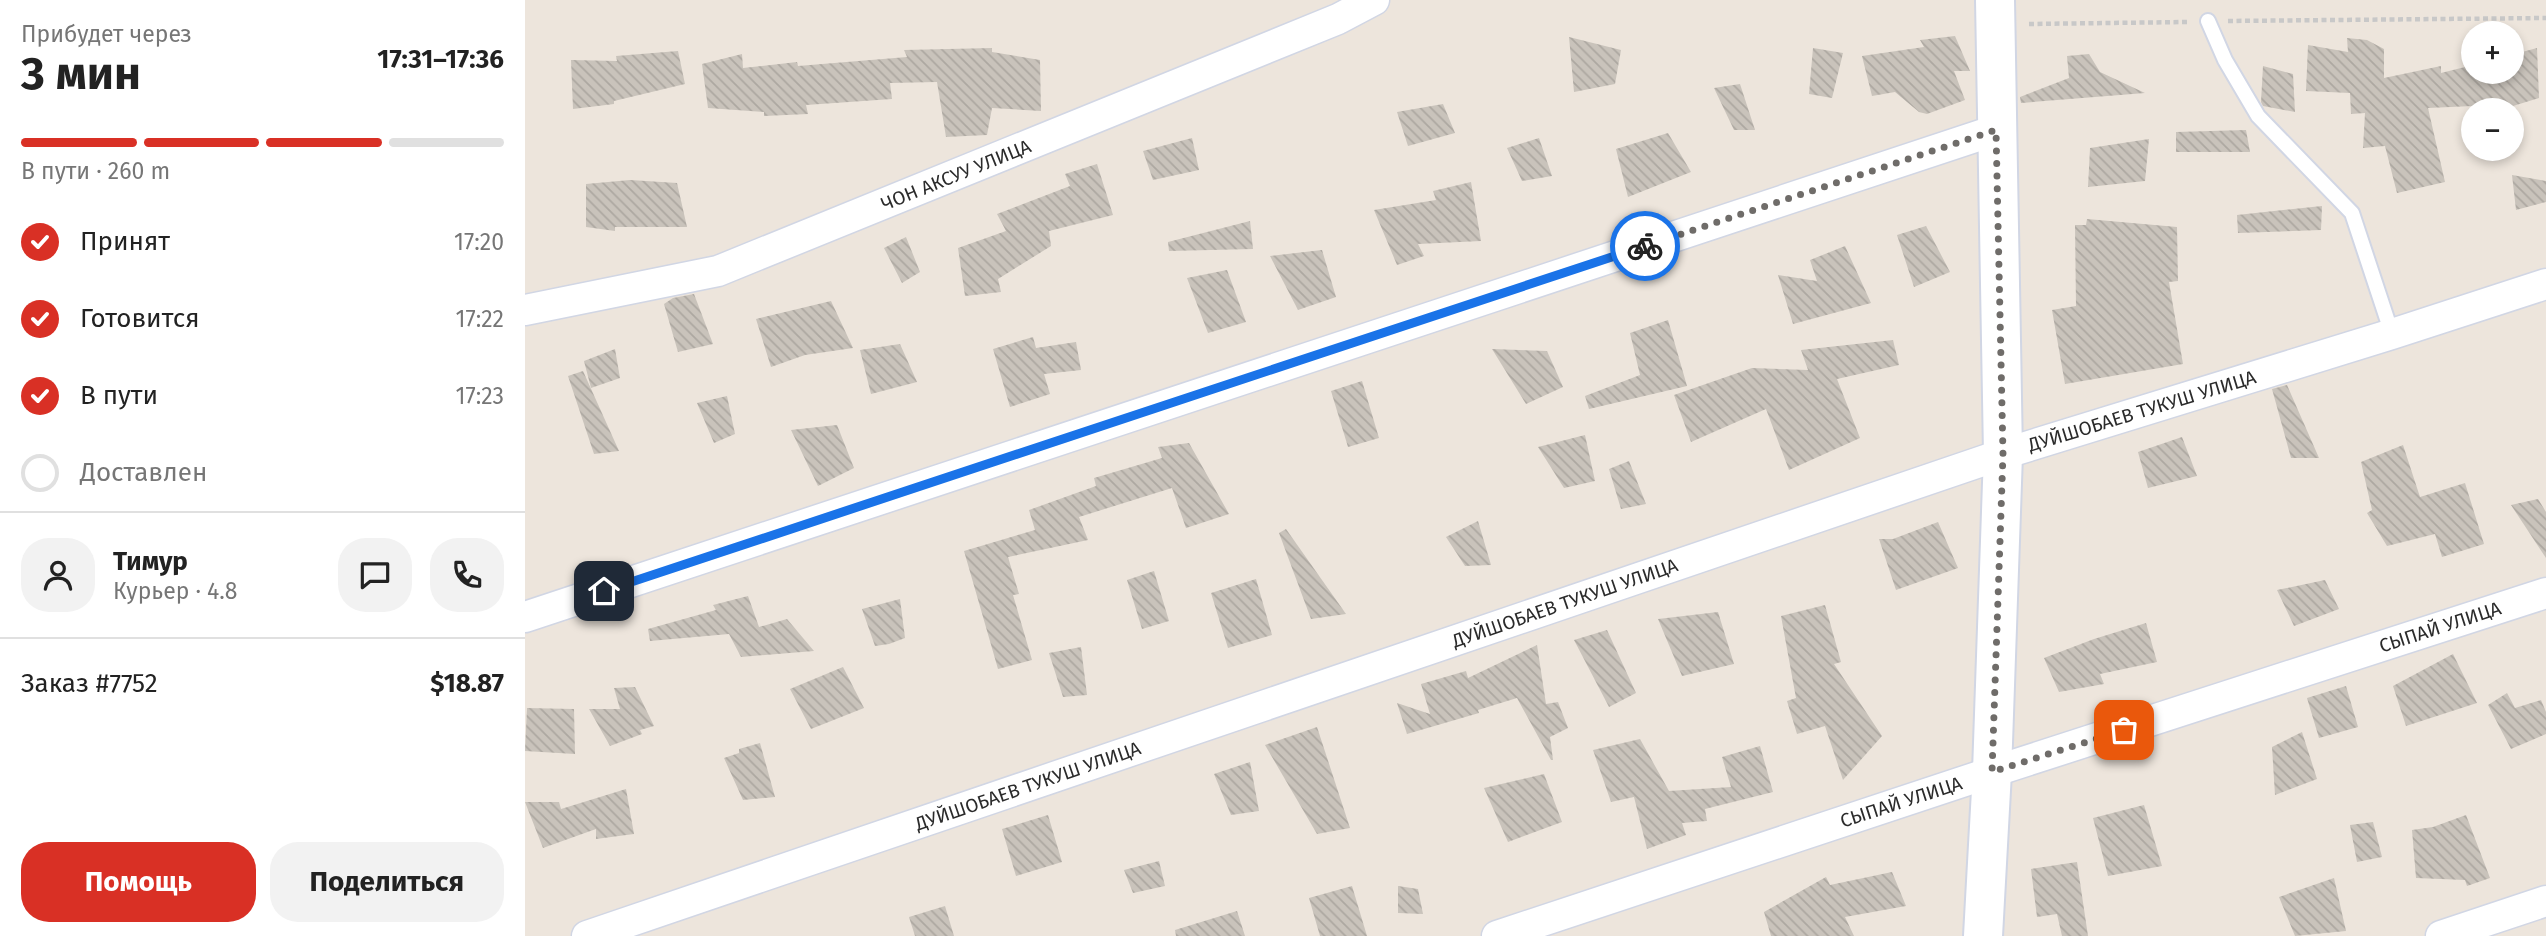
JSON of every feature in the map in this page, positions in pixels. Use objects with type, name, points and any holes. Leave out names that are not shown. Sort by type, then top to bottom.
[{"type":"street","name":"ЧОН АКСУУ УЛИЦА","points":[[525,310],[718,271],[1338,19],[1374,0]]},
{"type":"street","points":[[1983,936],[1992,772],[2003,454],[1995,0]]},
{"type":"street","points":[[525,617],[1996,130]]},
{"type":"street","name":"ДУЙШОБАЕВ ТУКУШ УЛИЦА","points":[[587,936],[2003,454],[2546,284]]},
{"type":"street","name":"СЫПАЙ УЛИЦА","points":[[1497,936],[2546,593]]},
{"type":"street","points":[[2441,936],[2546,901]]},
{"type":"lane","points":[[2208,21],[2225,60],[2257,117],[2353,213],[2392,334]]},
{"type":"path","points":[[2029,23],[2546,18]]},
{"type":"building","points":[[1955,36],[1970,71],[1954,71],[1965,100],[1927,114],[1919,112],[1895,92],[1872,96],[1862,56],[1924,47],[1920,40]]},
{"type":"building","points":[[1569,37],[1621,50],[1615,84],[1574,92]]},
{"type":"building","points":[[2347,38],[2367,40],[2384,49],[2384,78],[2441,66],[2441,73],[2461,68],[2461,84],[2524,84],[2524,52],[2537,48],[2539,98],[2524,103],[2524,98],[2461,98],[2461,107],[2428,108],[2445,182],[2397,193],[2385,146],[2363,148],[2365,113],[2351,114],[2350,93],[2306,91],[2308,45],[2348,52]]},
{"type":"building","points":[[992,48],[992,52],[1040,60],[1041,111],[992,108],[987,135],[946,137],[937,82],[890,83],[892,99],[806,105],[808,114],[764,116],[764,112],[708,108],[702,64],[742,54],[743,68],[797,62],[798,66],[907,57],[904,50]]},
{"type":"building","points":[[1813,48],[1843,53],[1832,98],[1809,94]]},
{"type":"building","points":[[678,51],[685,84],[614,101],[614,104],[573,109],[571,60],[617,61],[616,56]]},
{"type":"building","points":[[2089,54],[2100,72],[2145,93],[2021,103],[2020,97],[2069,78],[2067,56]]},
{"type":"building","points":[[2263,66],[2293,74],[2295,112],[2263,106]]},
{"type":"building","points":[[1740,84],[1755,130],[1734,130],[1714,88]]},
{"type":"building","points":[[1443,104],[1455,133],[1408,146],[1397,112]]},
{"type":"building","points":[[2246,130],[2250,152],[2176,152],[2176,132]]},
{"type":"building","points":[[1668,133],[1691,172],[1628,197],[1616,149]]},
{"type":"building","points":[[1192,138],[1199,170],[1153,180],[1143,151]]},
{"type":"building","points":[[1539,138],[1552,176],[1522,181],[1507,148]]},
{"type":"building","points":[[2149,139],[2145,181],[2088,187],[2090,148]]},
{"type":"building","points":[[1097,164],[1113,215],[1049,231],[1051,246],[998,279],[1001,292],[965,296],[958,248],[1006,231],[997,214],[1070,186],[1065,174]]},
{"type":"building","points":[[2512,175],[2546,181],[2546,202],[2516,210]]},
{"type":"building","points":[[630,180],[677,183],[687,227],[615,227],[615,231],[586,227],[586,184]]},
{"type":"building","points":[[1471,182],[1481,241],[1418,244],[1424,256],[1397,265],[1374,210],[1436,200],[1433,191]]},
{"type":"building","points":[[2322,206],[2321,230],[2238,233],[2237,215]]},
{"type":"building","points":[[2087,219],[2177,227],[2178,281],[2169,282],[2183,364],[2065,384],[2052,310],[2076,306],[2075,225],[2086,225]]},
{"type":"building","points":[[1250,221],[1253,249],[1169,251],[1168,242]]},
{"type":"building","points":[[1926,226],[1950,272],[1914,287],[1897,235]]},
{"type":"building","points":[[906,237],[920,272],[902,283],[884,248]]},
{"type":"building","points":[[1845,246],[1871,303],[1793,324],[1778,275],[1817,281],[1810,260]]},
{"type":"building","points":[[1322,250],[1336,297],[1298,310],[1270,256]]},
{"type":"building","points":[[1227,270],[1246,322],[1208,333],[1187,278]]},
{"type":"building","points":[[694,294],[713,344],[678,352],[664,304],[673,298]]},
{"type":"building","points":[[831,301],[853,348],[805,355],[771,367],[756,319]]},
{"type":"building","points":[[1668,320],[1687,386],[1589,409],[1585,396],[1640,375],[1630,333]]},
{"type":"building","points":[[1033,337],[1036,348],[1076,342],[1081,370],[1044,374],[1050,394],[1010,407],[993,349]]},
{"type":"building","points":[[1893,340],[1899,365],[1837,379],[1860,438],[1789,470],[1766,409],[1691,442],[1674,395],[1752,368],[1808,370],[1801,350]]},
{"type":"building","points":[[900,344],[917,382],[871,394],[860,350]]},
{"type":"building","points":[[615,349],[620,378],[591,388],[584,361]]},
{"type":"building","points":[[1492,349],[1547,351],[1563,387],[1526,404]]},
{"type":"building","points":[[583,371],[619,451],[594,454],[568,376]]},
{"type":"building","points":[[1362,381],[1379,438],[1348,447],[1331,391]]},
{"type":"building","points":[[2287,385],[2319,458],[2291,458],[2272,389]]},
{"type":"building","points":[[727,396],[735,434],[714,443],[697,403]]},
{"type":"building","points":[[837,425],[854,468],[818,486],[791,430]]},
{"type":"building","points":[[1585,435],[1595,481],[1564,488],[1538,447]]},
{"type":"building","points":[[2182,437],[2197,476],[2148,488],[2138,452]]},
{"type":"building","points":[[1189,443],[1229,514],[1186,528],[1172,488],[1079,517],[1088,540],[1008,557],[1019,594],[1013,595],[1032,660],[998,669],[964,551],[1035,530],[1029,510],[1096,486],[1094,478],[1162,458],[1158,447]]},
{"type":"building","points":[[2403,445],[2420,497],[2465,483],[2484,544],[2442,557],[2435,534],[2387,546],[2367,513],[2372,510],[2361,462]]},
{"type":"building","points":[[1629,461],[1646,504],[1621,509],[1609,469]]},
{"type":"building","points":[[2538,499],[2546,512],[2546,558],[2511,505]]},
{"type":"building","points":[[1478,521],[1491,565],[1465,566],[1446,537]]},
{"type":"building","points":[[1938,522],[1958,568],[1896,590],[1879,539],[1893,539]]},
{"type":"building","points":[[1286,529],[1346,614],[1311,619],[1279,533]]},
{"type":"building","points":[[1154,571],[1169,621],[1142,629],[1127,580]]},
{"type":"building","points":[[1256,579],[1272,635],[1228,648],[1211,593]]},
{"type":"building","points":[[2325,580],[2339,609],[2294,626],[2277,590]]},
{"type":"building","points":[[748,596],[759,627],[787,619],[814,651],[741,657],[729,634],[650,641],[648,629],[716,610],[713,605]]},
{"type":"building","points":[[900,599],[905,638],[875,646],[862,609]]},
{"type":"building","points":[[1825,605],[1841,662],[1834,664],[1882,736],[1843,780],[1825,726],[1797,734],[1787,701],[1796,698],[1781,616]]},
{"type":"building","points":[[1718,612],[1734,664],[1682,676],[1658,619]]},
{"type":"building","points":[[2146,623],[2157,662],[2100,674],[2104,684],[2059,692],[2044,658]]},
{"type":"building","points":[[1607,630],[1636,693],[1609,707],[1574,640]]},
{"type":"building","points":[[1537,645],[1546,704],[1558,702],[1568,728],[1550,737],[1553,760],[1517,698],[1478,710],[1479,713],[1407,734],[1397,703],[1430,714],[1421,684],[1466,671],[1468,678]]},
{"type":"building","points":[[1081,647],[1087,695],[1063,697],[1049,653]]},
{"type":"building","points":[[2453,654],[2477,703],[2406,726],[2393,686]]},
{"type":"building","points":[[843,667],[864,708],[811,729],[790,689]]},
{"type":"building","points":[[2346,686],[2358,727],[2319,738],[2307,698]]},
{"type":"building","points":[[635,687],[654,726],[640,730],[642,734],[610,746],[589,709],[620,709],[614,688]]},
{"type":"building","points":[[2507,693],[2515,708],[2541,700],[2546,712],[2546,734],[2511,749],[2488,705]]},
{"type":"building","points":[[527,708],[574,709],[575,754],[525,751]]},
{"type":"building","points":[[1317,727],[1350,828],[1317,834],[1265,745]]},
{"type":"building","points":[[2302,732],[2317,779],[2275,795],[2272,747]]},
{"type":"building","points":[[1640,739],[1669,791],[1731,787],[1722,757],[1760,746],[1773,792],[1705,809],[1707,821],[1682,823],[1686,835],[1647,849],[1634,797],[1611,802],[1593,750]]},
{"type":"building","points":[[760,743],[775,797],[743,800],[724,758],[739,753],[739,749]]},
{"type":"building","points":[[1250,762],[1259,811],[1231,815],[1214,774]]},
{"type":"building","points":[[1544,774],[1562,822],[1508,842],[1484,788]]},
{"type":"building","points":[[626,789],[634,834],[596,839],[596,829],[543,848],[525,802],[559,802],[561,809]]},
{"type":"building","points":[[2144,805],[2162,866],[2108,876],[2093,818]]},
{"type":"building","points":[[1048,815],[1062,862],[1016,876],[1002,829]]},
{"type":"building","points":[[2466,815],[2490,878],[2467,886],[2465,880],[2416,878],[2412,830],[2433,827]]},
{"type":"building","points":[[2373,822],[2382,857],[2357,862],[2350,825]]},
{"type":"building","points":[[1159,861],[1165,886],[1133,893],[1124,870]]},
{"type":"building","points":[[2077,862],[2088,936],[2062,936],[2057,914],[2037,917],[2031,869]]},
{"type":"building","points":[[1892,872],[1906,906],[1845,917],[1854,936],[1771,936],[1764,912],[1826,877],[1830,885]]},
{"type":"building","points":[[2334,878],[2346,931],[2295,936],[2279,897]]},
{"type":"building","points":[[1352,886],[1367,936],[1320,936],[1309,898]]},
{"type":"building","points":[[1398,886],[1418,889],[1423,914],[1398,913]]},
{"type":"building","points":[[945,906],[954,936],[915,936],[909,917]]},
{"type":"building","points":[[1237,911],[1245,936],[1176,936],[1175,930]]},
{"type":"way so far","points":[[1645,246],[1996,130],[2003,454],[1992,772],[2124,730]]},
{"type":"route","points":[[604,591],[1645,246]]}]
